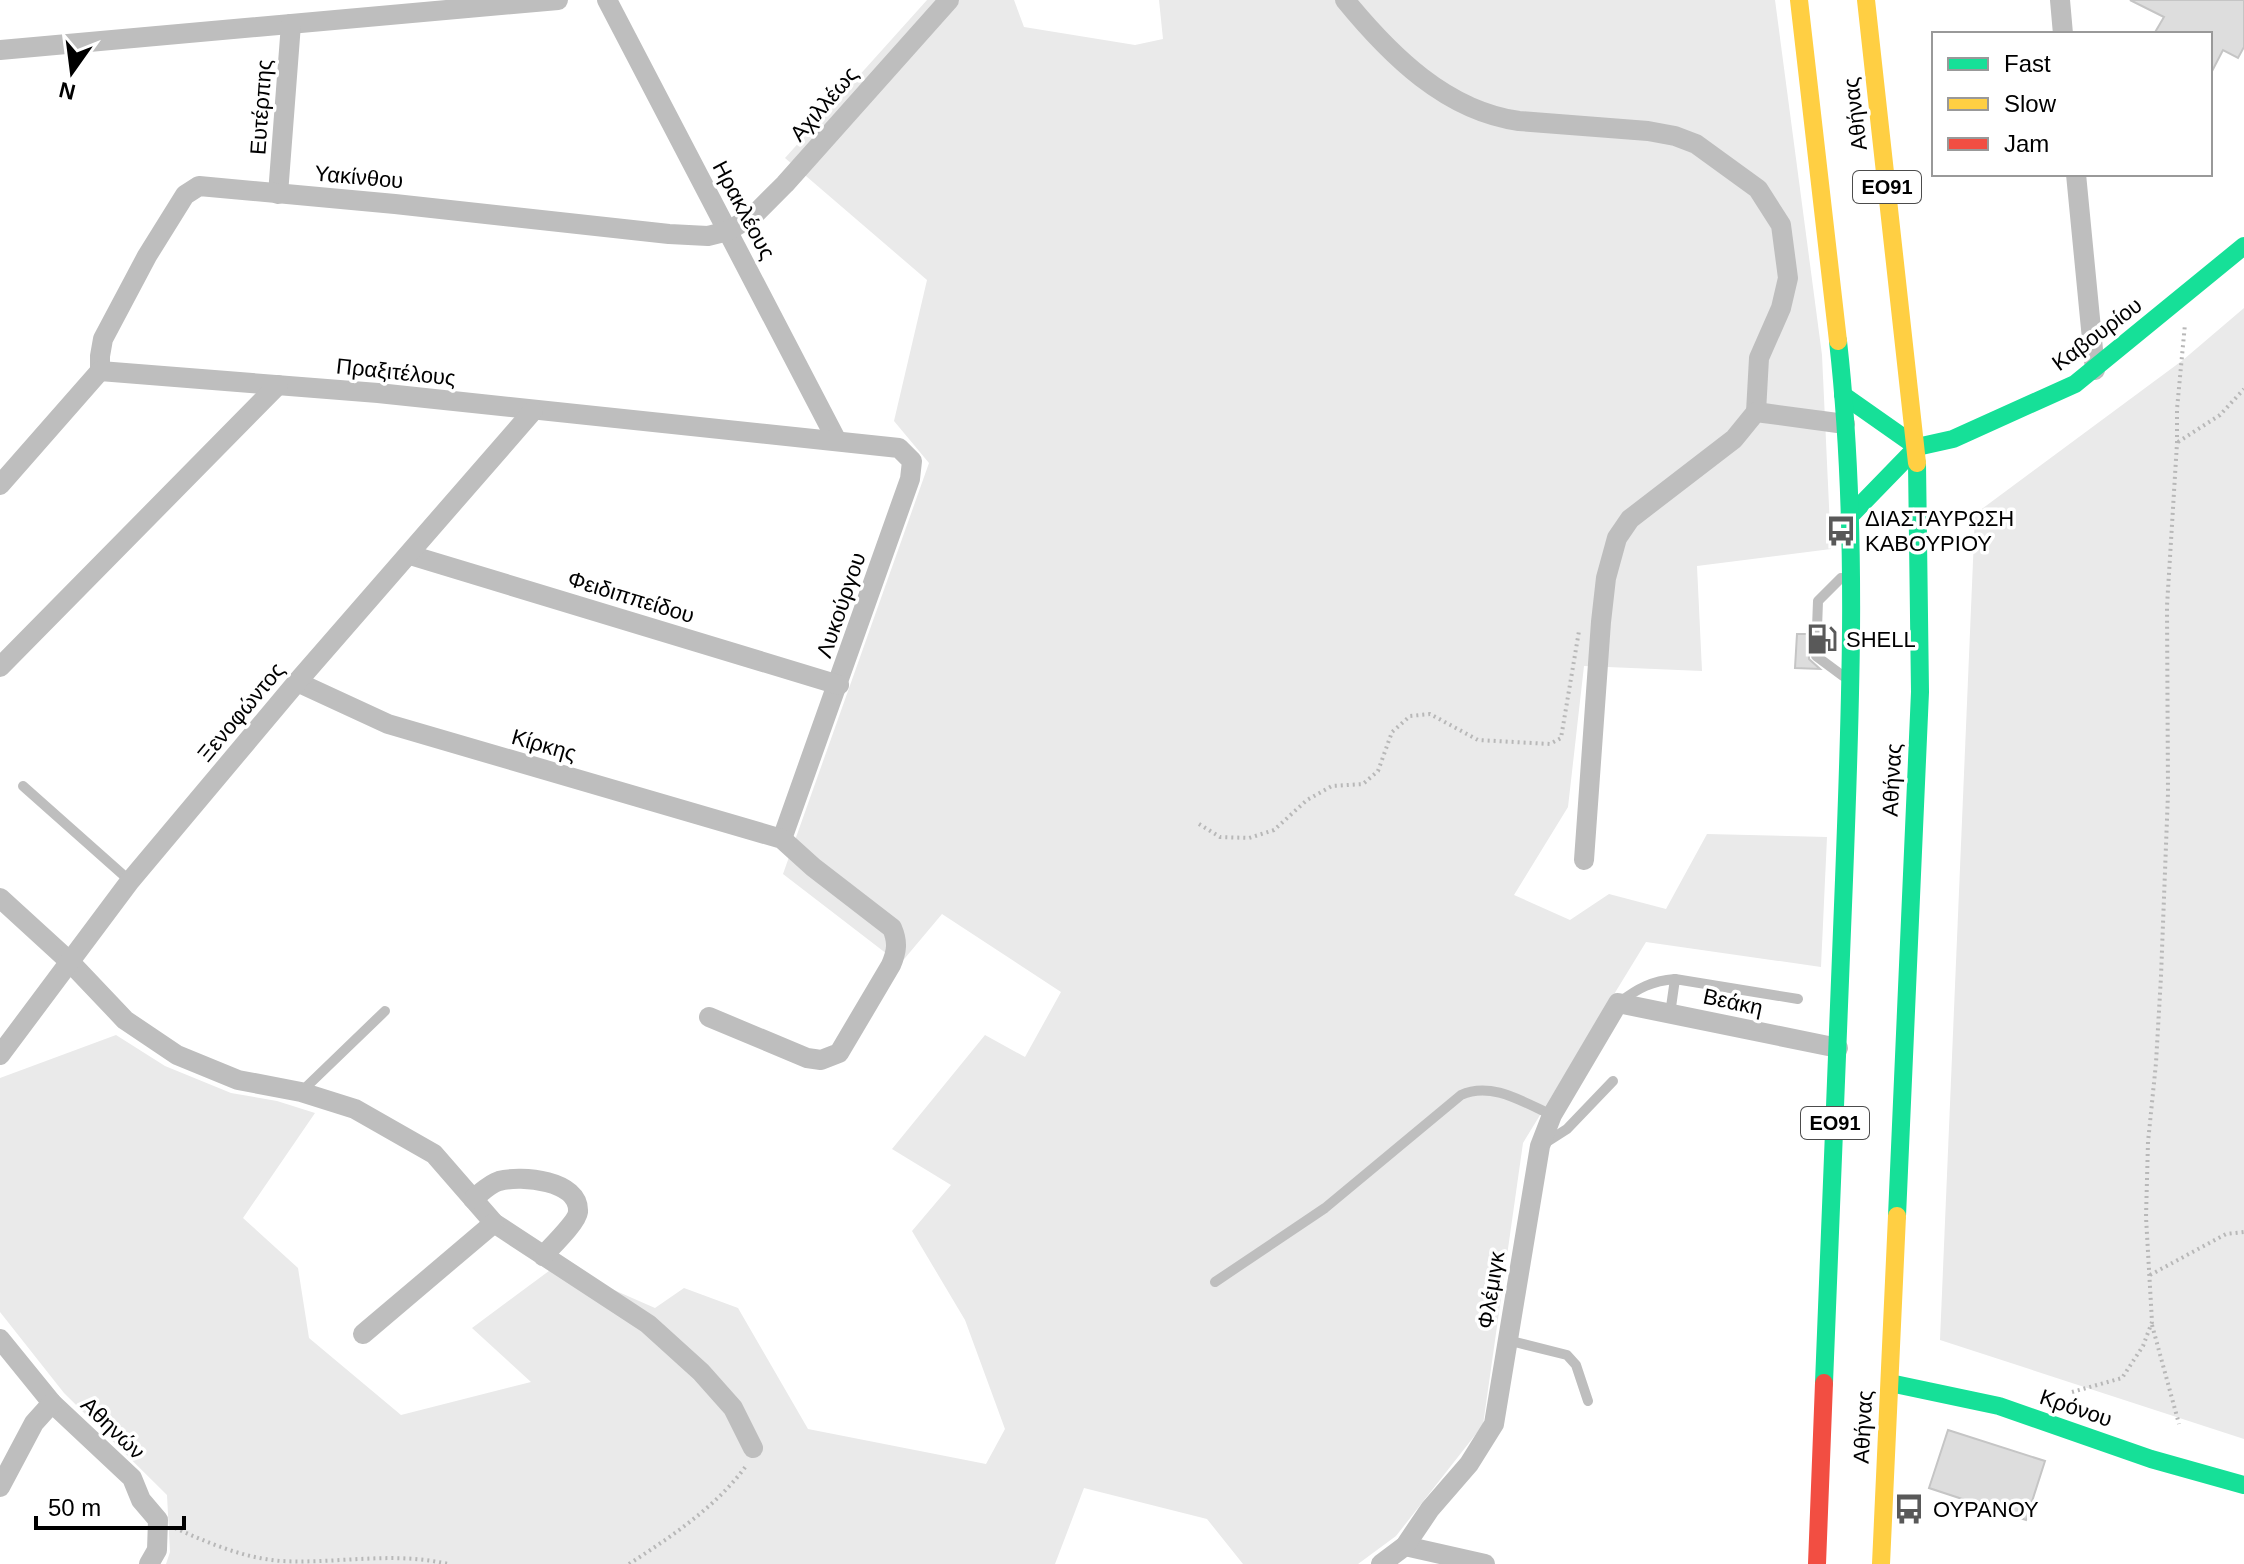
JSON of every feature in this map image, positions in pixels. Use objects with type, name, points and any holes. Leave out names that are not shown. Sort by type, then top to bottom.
[{"type":"main road","name":"Αθήνας","points":[[1799,0],[1843,395],[1852,682],[1817,1564]]},
{"type":"main road","name":"Αθήνας","points":[[1866,0],[1917,447],[1920,692],[1881,1564]]},
{"type":"main road","name":"Καβουρίου","points":[[1917,447],[1953,439],[2053,396],[2095,370],[2244,246]]},
{"type":"main road","points":[[1843,395],[1917,447],[1849,517]]},
{"type":"main road","name":"Κρόνου","points":[[1890,1383],[1999,1406],[2151,1459],[2244,1485]]},
{"type":"street","points":[[0,50],[558,0]]},
{"type":"street","name":"Ηρακλέους","points":[[607,0],[837,441]]},
{"type":"street","name":"Αχιλλέως","points":[[728,231],[753,216],[785,184],[949,0]]},
{"type":"street","points":[[1345,0],[1407,66],[1461,105],[1509,120],[1675,136],[1696,144],[1747,179],[1758,189],[1781,225],[1788,278],[1781,308],[1759,358],[1756,412],[1734,439],[1630,519],[1617,538],[1606,578],[1601,622],[1584,860]]},
{"type":"street","points":[[2060,0],[2063,32]]},
{"type":"street","name":"Ευτέρπης","points":[[278,194],[291,24]]},
{"type":"street","points":[[2076,176],[2095,370]]},
{"type":"street","name":"Υακίνθου","points":[[100,371],[103,339],[147,256],[185,195],[199,186],[669,234],[708,236],[728,231]]},
{"type":"street","points":[[0,485],[100,371]]},
{"type":"street","name":"Πραξιτέλους","points":[[100,371],[378,393],[837,441]]},
{"type":"street","points":[[0,667],[278,385]]},
{"type":"street","name":"Ξενοφώντος","points":[[0,1055],[130,881],[297,682],[533,411]]},
{"type":"street","points":[[1756,412],[1845,424]]},
{"type":"street","name":"Λυκούργου","points":[[782,839],[910,479],[912,461],[899,448],[837,441]]},
{"type":"street","name":"Φειδιππείδου","points":[[410,555],[839,685]]},
{"type":"street","name":"Κίρκης","points":[[297,682],[388,724],[782,839]]},
{"type":"street","points":[[709,1017],[807,1058],[830,1059],[839,1053],[891,965],[897,940],[892,928],[782,839]]},
{"type":"street","points":[[0,898],[69,961],[125,1020],[177,1055],[238,1080],[301,1092],[355,1109],[434,1154],[494,1223],[648,1324],[701,1372],[733,1408],[753,1448]]},
{"type":"street","name":"Βεάκη","points":[[1618,1003],[1838,1048]]},
{"type":"street","name":"Φλέμιγκ","points":[[1381,1564],[1402,1555],[1430,1509],[1469,1464],[1494,1424],[1540,1146],[1552,1115],[1618,1003]]},
{"type":"street","points":[[473,1199],[495,1182],[509,1179],[543,1181],[567,1189],[577,1205],[576,1217],[543,1256]]},
{"type":"street","points":[[363,1334],[494,1223]]},
{"type":"street","name":"Αθηνών","points":[[0,1339],[52,1403],[132,1478],[141,1500],[158,1520]]},
{"type":"street","points":[[0,1487],[34,1423],[52,1403]]},
{"type":"street","points":[[149,1564],[157,1550],[158,1520]]},
{"type":"street","points":[[1402,1555],[1485,1564]]},
{"type":"lane","points":[[1850,568],[1818,601],[1816,656],[1852,682]]},
{"type":"lane","points":[[23,786],[130,881]]},
{"type":"lane","points":[[1670,1014],[1675,979]]},
{"type":"lane","points":[[1618,1003],[1641,986],[1656,980],[1675,979],[1798,999]]},
{"type":"lane","points":[[301,1092],[385,1011]]},
{"type":"lane","points":[[1540,1146],[1567,1129],[1613,1081]]},
{"type":"lane","points":[[1215,1282],[1325,1208],[1461,1095],[1487,1089],[1552,1115]]},
{"type":"lane","points":[[1507,1340],[1567,1355],[1576,1365],[1588,1401]]},
{"type":"path","points":[[2179,1424],[2152,1322],[2146,1217],[2168,793],[2167,606],[2177,409],[2187,294]]},
{"type":"path","points":[[2177,443],[2220,415],[2244,389]]},
{"type":"path","points":[[1199,824],[1220,837],[1249,838],[1274,830],[1307,800],[1332,786],[1363,784],[1378,771],[1392,732],[1410,716],[1430,714],[1478,740],[1550,744],[1561,738],[1581,622]]},
{"type":"path","points":[[2150,1275],[2226,1234],[2244,1232]]},
{"type":"path","points":[[2072,1392],[2122,1378],[2143,1346],[2152,1322]]},
{"type":"path","points":[[629,1564],[677,1533],[732,1486],[748,1464],[753,1448]]},
{"type":"path","points":[[158,1520],[212,1545],[278,1561],[392,1558],[448,1564]]},
{"type":"shaded area","points":[[927,0],[1014,0],[1024,27],[1135,45],[1163,39],[1159,0],[1775,0],[1822,355],[1831,549],[1697,566],[1702,671],[1584,666],[1568,807],[1514,895],[1570,920],[1609,894],[1666,909],[1707,834],[1827,837],[1821,967],[1646,942],[1523,1143],[1483,1425],[1396,1536],[1358,1564],[1243,1564],[1207,1519],[1084,1488],[1055,1564],[166,1564],[170,1552],[167,1495],[64,1393],[0,1312],[0,1078],[116,1035],[165,1066],[231,1093],[277,1101],[315,1113],[243,1218],[298,1268],[309,1338],[401,1415],[531,1382],[472,1328],[557,1265],[655,1308],[684,1288],[738,1308],[808,1429],[986,1464],[1005,1429],[965,1320],[912,1231],[951,1185],[892,1149],[985,1035],[1025,1057],[1061,992],[942,914],[900,964],[783,874],[929,463],[894,421],[927,280],[785,158]]},
{"type":"shaded area","points":[[2244,308],[2244,1439],[1940,1340],[1975,514],[2183,360]]},
{"type":"building","points":[[2130,0],[2244,0],[2244,47],[2238,58],[2223,50],[2212,71],[2212,32],[2155,32],[2164,17]]},
{"type":"building","points":[[1797,634],[1809,634],[1809,659],[1820,669],[1795,668]]},
{"type":"building","points":[[1948,1430],[2045,1461],[2026,1520],[1929,1488]]},
{"type":"traffic: fast","points":[[1917,447],[1953,439],[2075,384],[2244,246]]},
{"type":"traffic: fast","points":[[1824,1383],[1847,813],[1851,610],[1848,476],[1838,341]]},
{"type":"traffic: fast","points":[[1843,395],[1917,447]]},
{"type":"traffic: fast","points":[[1849,517],[1917,447]]},
{"type":"traffic: fast","points":[[1897,1216],[1920,692],[1917,463]]},
{"type":"traffic: fast","points":[[1890,1383],[1999,1406],[2151,1459],[2244,1485]]},
{"type":"traffic: slow","points":[[1799,0],[1838,341]]},
{"type":"traffic: slow","points":[[1866,0],[1917,463]]},
{"type":"traffic: slow","points":[[1881,1564],[1897,1216]]},
{"type":"traffic: jam","points":[[1817,1564],[1824,1383]]},
{"type":"place","name":"ΔΙΑΣΤΑΥΡΩΣΗ ΚΑΒΟΥΡΙΟΥ","points":[[1841,531]]},
{"type":"place","name":"SHELL","points":[[1822,639]]},
{"type":"place","name":"ΟΥΡΑΝΟΥ","points":[[1909,1509]]}]
